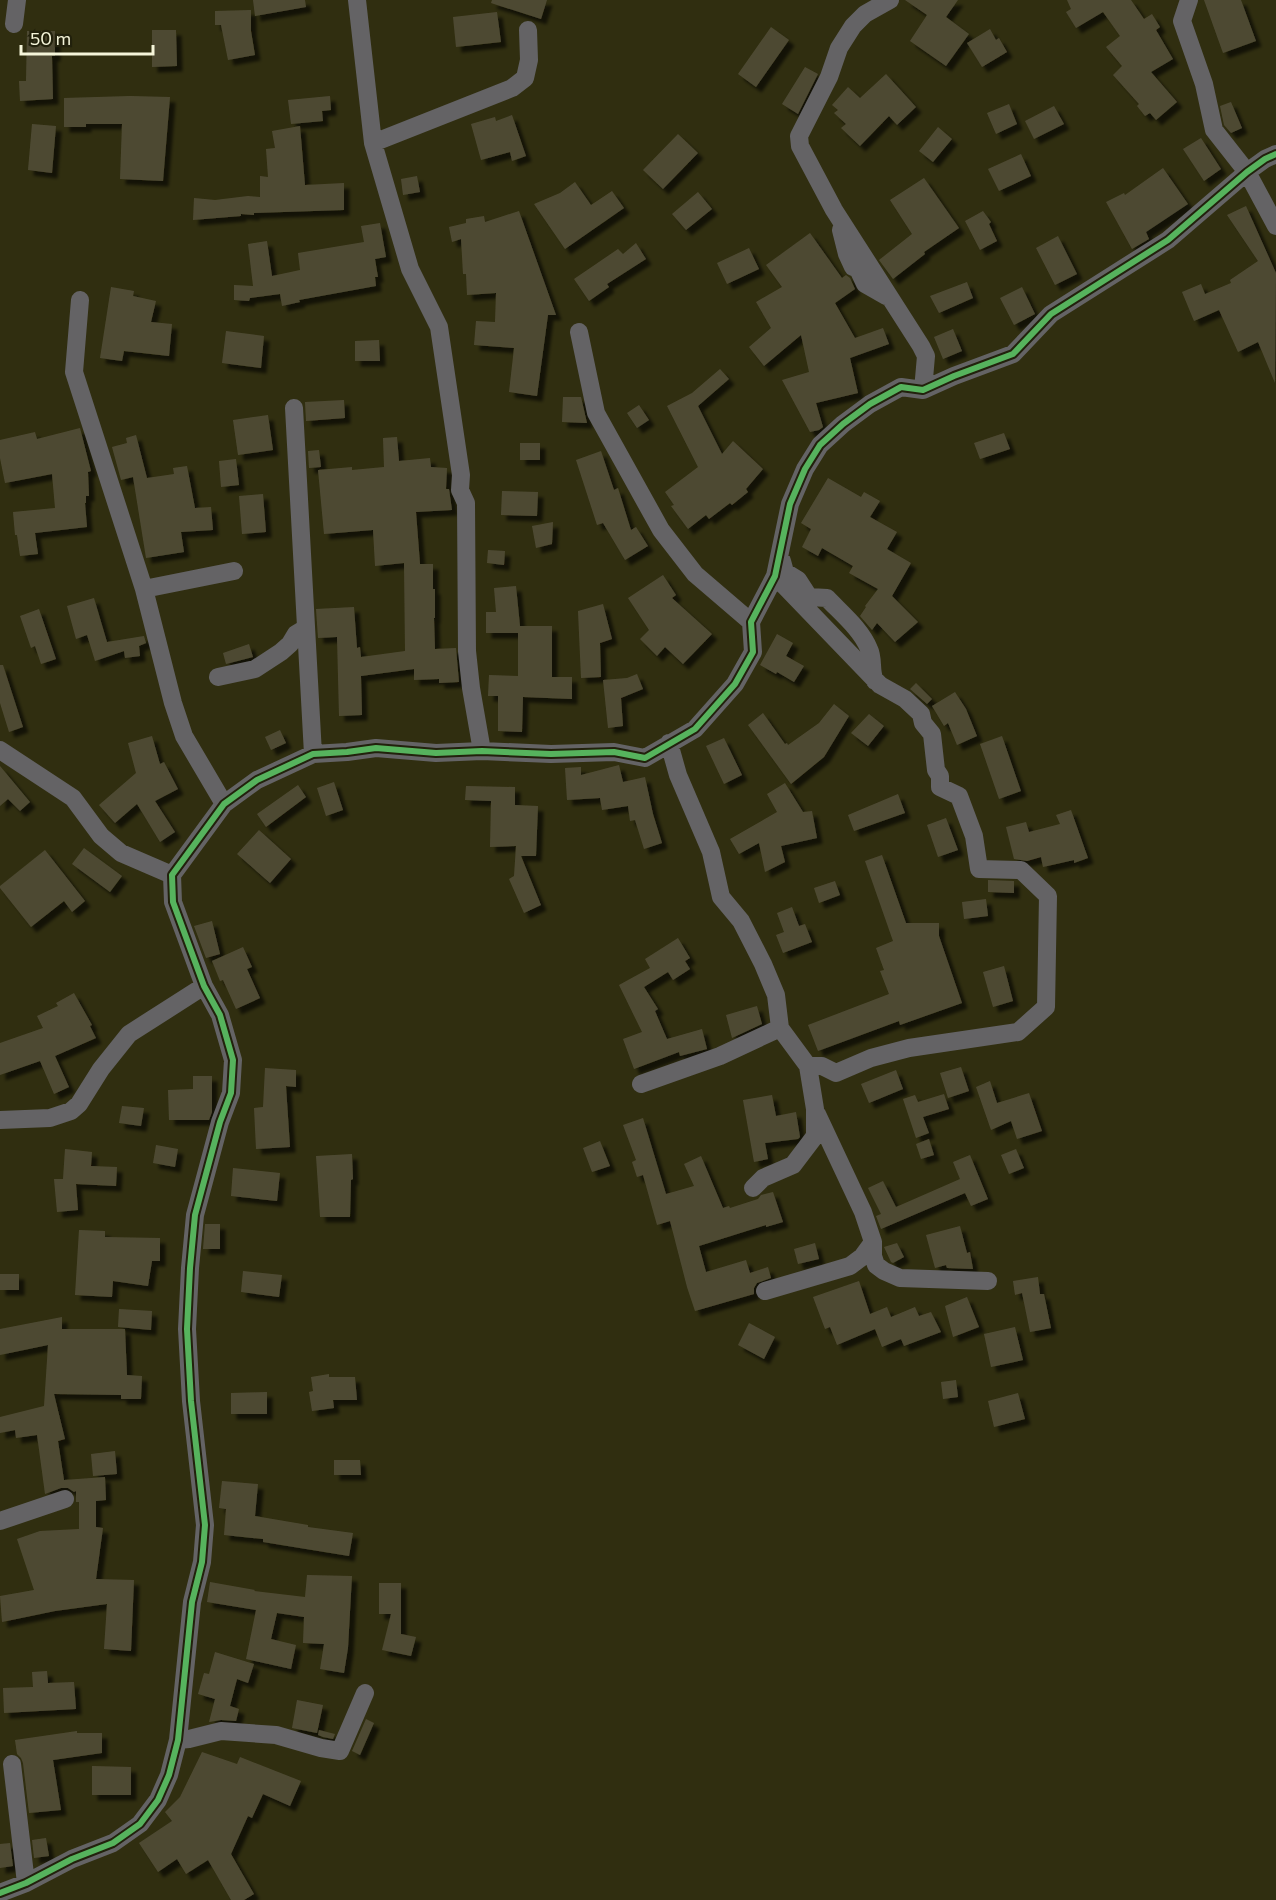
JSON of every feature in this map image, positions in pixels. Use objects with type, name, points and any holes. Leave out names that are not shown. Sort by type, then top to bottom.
[{"type":"street","points":[[14,24],[17,0]]},
{"type":"street","points":[[357,0],[373,143],[410,269],[439,327],[460,490],[466,503],[467,651],[482,751]]},
{"type":"street","points":[[890,0],[865,14],[853,26],[839,48],[829,78],[799,136],[800,146],[836,213],[852,267],[858,269],[865,284],[890,298],[926,356],[923,390]]},
{"type":"street","points":[[1189,0],[1182,21],[1204,84],[1214,130],[1247,172],[1276,226]]},
{"type":"street","points":[[373,143],[512,88],[525,78],[529,60],[528,30]]},
{"type":"street","points":[[0,1893],[26,1883],[72,1859],[113,1843],[140,1824],[158,1800],[169,1776],[178,1740],[192,1602],[202,1562],[205,1525],[191,1401],[187,1329],[191,1257],[195,1215],[220,1122],[231,1094],[232,1060],[220,1015],[204,986],[173,902],[172,875],[224,804],[257,780],[313,754],[376,748],[436,753],[614,752],[645,758],[695,729],[735,684],[753,652],[751,622],[775,576],[790,504],[805,469],[819,445],[861,411],[901,387],[923,390],[1013,354],[1051,314],[1168,240],[1247,172],[1276,154]]},
{"type":"street","points":[[80,300],[74,372],[144,588],[173,703],[184,736],[224,804]]},
{"type":"street","points":[[579,332],[596,413],[661,530],[695,574],[751,622]]},
{"type":"street","points":[[294,408],[313,754]]},
{"type":"street","points":[[780,556],[785,572],[798,580],[809,597],[827,598],[864,639],[871,651],[875,681]]},
{"type":"street","points":[[144,588],[234,571]]},
{"type":"street","points":[[775,576],[879,685],[905,699],[921,714],[923,723],[932,734],[940,787],[959,796],[974,836],[979,868],[1021,870],[1048,896],[1046,1007],[1018,1032],[909,1048],[871,1058],[836,1072],[822,1066],[808,1066]]},
{"type":"street","points":[[218,677],[255,669],[281,652],[296,634],[306,628]]},
{"type":"street","points":[[669,743],[678,775],[711,852],[721,897],[741,921],[763,964],[776,995],[780,1028],[808,1066],[815,1109],[815,1136],[793,1165],[763,1178],[753,1188]]},
{"type":"street","points":[[0,750],[73,798],[101,836],[121,853],[172,875]]},
{"type":"street","points":[[0,1120],[50,1118],[71,1111],[79,1104],[101,1069],[129,1034],[204,986]]},
{"type":"street","points":[[641,1084],[720,1056],[780,1028]]},
{"type":"street","points":[[815,1109],[863,1212],[873,1242],[873,1256],[876,1265],[900,1278],[988,1281]]},
{"type":"street","points":[[765,1290],[850,1266],[862,1257],[873,1242]]},
{"type":"street","points":[[0,1521],[65,1499]]},
{"type":"street","points":[[178,1740],[220,1731],[276,1735],[340,1751],[365,1693]]},
{"type":"street","points":[[12,1764],[26,1883]]},
{"type":"building","points":[[253,0],[305,0],[306,7],[255,16]]},
{"type":"building","points":[[492,0],[547,0],[541,19],[491,3]]},
{"type":"building","points":[[905,0],[958,0],[946,17],[969,34],[946,66],[910,41],[927,15]]},
{"type":"building","points":[[1067,0],[1131,0],[1144,19],[1152,14],[1160,27],[1156,30],[1173,59],[1151,72],[1177,102],[1156,120],[1150,113],[1145,116],[1137,106],[1139,104],[1113,75],[1122,66],[1106,47],[1120,36],[1103,12],[1076,28],[1066,12],[1071,9]]},
{"type":"building","points":[[1204,0],[1241,0],[1256,41],[1223,53]]},
{"type":"building","points":[[251,10],[251,31],[255,55],[228,60],[221,25],[215,25],[215,11]]},
{"type":"building","points":[[497,12],[501,42],[456,47],[453,17]]},
{"type":"building","points":[[771,27],[789,40],[756,87],[738,74]]},
{"type":"building","points":[[990,29],[996,40],[999,38],[1007,52],[982,67],[967,43]]},
{"type":"building","points":[[152,30],[176,30],[177,66],[152,67]]},
{"type":"building","points":[[27,31],[55,31],[55,56],[52,56],[53,99],[20,101],[19,81],[26,81]]},
{"type":"building","points":[[805,67],[818,74],[798,114],[782,104]]},
{"type":"building","points":[[886,74],[916,107],[897,125],[889,116],[860,146],[841,128],[846,124],[834,113],[838,110],[832,105],[848,87],[860,98]]},
{"type":"building","points":[[330,96],[331,110],[322,111],[323,121],[291,124],[288,100]]},
{"type":"building","points":[[170,97],[163,181],[120,179],[122,124],[86,124],[86,127],[64,127],[64,98]]},
{"type":"building","points":[[1231,102],[1242,128],[1231,133],[1224,125],[1220,106]]},
{"type":"building","points":[[1009,104],[1017,124],[996,134],[987,113]]},
{"type":"building","points":[[1054,106],[1064,124],[1034,139],[1025,121]]},
{"type":"building","points":[[512,115],[526,156],[512,161],[510,152],[481,160],[471,124],[495,117],[496,121]]},
{"type":"building","points":[[32,124],[56,126],[52,173],[28,170]]},
{"type":"building","points":[[300,126],[305,185],[344,183],[344,210],[254,213],[254,215],[241,214],[241,216],[193,220],[194,198],[215,200],[260,197],[260,176],[268,177],[266,149],[275,148],[272,131]]},
{"type":"building","points":[[938,127],[952,139],[933,162],[919,151]]},
{"type":"building","points":[[678,134],[698,153],[663,189],[643,170]]},
{"type":"building","points":[[1201,138],[1221,169],[1204,181],[1183,149]]},
{"type":"building","points":[[1021,154],[1031,176],[999,191],[988,169]]},
{"type":"building","points":[[1163,168],[1188,204],[1146,232],[1149,239],[1132,249],[1106,202],[1124,193],[1125,195]]},
{"type":"building","points":[[417,176],[420,192],[403,195],[401,179]]},
{"type":"building","points":[[924,178],[959,228],[924,252],[925,254],[893,279],[879,260],[912,234],[890,200]]},
{"type":"building","points":[[575,182],[591,205],[612,191],[624,208],[565,249],[534,204],[560,193]]},
{"type":"building","points":[[698,192],[712,209],[686,230],[672,214]]},
{"type":"building","points":[[1246,206],[1276,273],[1275,383],[1258,342],[1238,352],[1219,310],[1194,321],[1182,292],[1201,284],[1205,294],[1231,283],[1230,280],[1258,261],[1227,215]]},
{"type":"building","points":[[519,211],[556,315],[548,315],[537,396],[509,392],[514,348],[474,345],[476,321],[495,322],[496,293],[467,295],[461,239],[452,242],[449,227],[466,223],[466,219],[484,216],[485,222]]},
{"type":"building","points":[[983,211],[991,222],[989,224],[997,241],[980,250],[965,221]]},
{"type":"building","points":[[380,223],[386,257],[375,259],[378,277],[375,277],[376,286],[299,300],[300,302],[282,306],[280,294],[250,298],[249,301],[234,300],[234,285],[253,286],[248,244],[267,241],[272,276],[300,270],[298,253],[364,242],[361,226]]},
{"type":"building","points":[[810,233],[842,278],[846,275],[850,278],[855,289],[835,303],[855,338],[883,328],[889,344],[850,358],[858,393],[816,403],[823,427],[810,432],[782,380],[809,372],[801,335],[764,366],[749,347],[771,328],[756,302],[782,287],[766,265]]},
{"type":"building","points":[[1058,236],[1077,274],[1055,285],[1036,248]]},
{"type":"building","points":[[636,243],[646,259],[607,284],[609,287],[589,301],[574,279],[618,249],[623,254]]},
{"type":"building","points":[[749,248],[759,269],[727,284],[717,263]]},
{"type":"building","points":[[967,282],[973,298],[939,313],[930,296]]},
{"type":"building","points":[[111,287],[134,291],[133,296],[156,301],[151,322],[172,324],[169,356],[124,351],[122,361],[100,358]]},
{"type":"building","points":[[1022,287],[1035,314],[1014,325],[1000,298]]},
{"type":"building","points":[[953,329],[962,351],[943,359],[934,337]]},
{"type":"building","points":[[226,331],[264,336],[261,368],[222,363]]},
{"type":"building","points":[[379,340],[380,361],[355,361],[355,341]]},
{"type":"building","points":[[720,369],[729,379],[698,406],[722,454],[733,441],[763,469],[746,489],[748,492],[732,505],[730,503],[709,519],[706,515],[688,529],[671,506],[674,505],[665,492],[698,467],[667,406],[692,393]]},
{"type":"building","points":[[563,397],[581,397],[587,423],[562,422]]},
{"type":"building","points":[[344,400],[345,418],[306,421],[305,402]]},
{"type":"building","points":[[639,405],[649,420],[637,428],[627,413]]},
{"type":"building","points":[[268,415],[273,450],[238,455],[233,420]]},
{"type":"building","points":[[80,428],[91,471],[88,472],[89,496],[86,496],[85,503],[87,527],[35,533],[38,554],[20,556],[13,512],[55,508],[52,474],[5,483],[0,458],[0,440],[35,432],[37,439]]},
{"type":"building","points":[[1004,433],[1010,449],[980,459],[974,443]]},
{"type":"building","points":[[136,435],[147,478],[174,474],[173,468],[187,466],[195,508],[211,507],[213,530],[181,532],[184,552],[146,558],[133,477],[121,480],[112,447],[127,443],[126,438]]},
{"type":"building","points":[[397,437],[399,461],[430,458],[431,467],[447,468],[446,489],[449,489],[452,510],[416,512],[420,564],[433,564],[435,649],[456,648],[459,682],[439,683],[439,679],[414,680],[414,669],[361,676],[362,715],[339,716],[337,637],[318,638],[316,609],[354,607],[357,648],[360,647],[361,657],[405,651],[404,563],[375,566],[373,530],[324,534],[318,470],[384,467],[383,438]]},
{"type":"building","points":[[520,443],[540,443],[540,460],[520,460]]},
{"type":"building","points":[[319,450],[321,467],[309,468],[308,451]]},
{"type":"building","points":[[601,451],[614,490],[618,488],[631,530],[636,527],[648,546],[625,560],[603,523],[597,525],[576,460]]},
{"type":"building","points":[[236,459],[239,485],[221,487],[219,461]]},
{"type":"building","points":[[828,478],[861,497],[864,492],[880,501],[870,517],[897,532],[887,549],[911,563],[892,596],[918,622],[895,642],[877,623],[872,630],[860,616],[878,589],[849,573],[853,566],[822,548],[818,556],[802,547],[811,529],[801,523]]},
{"type":"building","points":[[502,491],[538,492],[537,516],[501,515]]},
{"type":"building","points":[[263,494],[266,532],[242,534],[239,496]]},
{"type":"building","points":[[553,522],[552,544],[536,548],[532,526]]},
{"type":"building","points":[[488,550],[505,551],[504,565],[487,563]]},
{"type":"building","points":[[663,575],[676,595],[672,598],[712,634],[683,664],[665,647],[657,656],[640,639],[649,630],[628,598]]},
{"type":"building","points":[[516,586],[520,626],[552,626],[552,677],[572,677],[572,699],[523,697],[522,732],[498,731],[498,696],[488,696],[489,675],[518,676],[518,633],[486,633],[486,612],[496,612],[494,588]]},
{"type":"building","points":[[94,598],[107,642],[144,636],[146,643],[139,646],[140,656],[125,658],[124,651],[95,661],[87,635],[76,639],[67,606]]},
{"type":"building","points":[[603,604],[612,639],[600,643],[601,677],[581,678],[578,611]]},
{"type":"building","points":[[39,609],[56,659],[41,664],[35,646],[31,648],[20,616]]},
{"type":"building","points":[[777,634],[793,643],[786,656],[804,666],[794,682],[760,665]]},
{"type":"building","points":[[249,644],[253,657],[226,664],[223,653]]},
{"type":"building","points":[[0,665],[3,665],[23,727],[9,732],[0,703]]},
{"type":"building","points":[[637,674],[643,689],[621,698],[623,726],[608,728],[603,680],[627,678]]},
{"type":"building","points":[[916,683],[932,699],[927,704],[910,689]]},
{"type":"building","points":[[955,692],[966,709],[977,736],[957,745],[948,723],[944,726],[932,706]]},
{"type":"building","points":[[834,704],[849,716],[824,757],[791,784],[748,725],[763,713],[788,745],[819,723]]},
{"type":"building","points":[[869,714],[884,726],[868,746],[851,733]]},
{"type":"building","points":[[280,730],[286,743],[271,750],[265,737]]},
{"type":"building","points":[[152,736],[160,764],[164,762],[178,789],[155,801],[175,832],[160,842],[137,804],[115,823],[99,805],[136,773],[128,743]]},
{"type":"building","points":[[1002,736],[1021,791],[999,799],[980,744]]},
{"type":"building","points":[[724,738],[742,775],[724,784],[706,746]]},
{"type":"building","points":[[619,765],[623,782],[645,777],[662,843],[644,849],[635,820],[630,821],[628,806],[602,810],[600,798],[567,800],[565,768],[581,767],[581,775]]},
{"type":"building","points":[[0,766],[30,802],[20,811],[8,799],[0,806]]},
{"type":"building","points":[[334,782],[343,810],[326,816],[317,788]]},
{"type":"building","points":[[785,783],[803,812],[812,811],[817,838],[781,846],[785,862],[765,872],[759,843],[739,854],[730,839],[777,812],[767,794]]},
{"type":"building","points":[[298,785],[306,797],[266,827],[257,814]]},
{"type":"building","points":[[466,786],[515,787],[515,805],[538,806],[536,856],[521,856],[541,905],[524,913],[509,879],[514,876],[516,846],[490,847],[491,801],[465,800]]},
{"type":"building","points":[[898,794],[905,813],[854,831],[848,815]]},
{"type":"building","points":[[1071,810],[1088,858],[1074,863],[1074,860],[1043,867],[1041,857],[1027,861],[1014,859],[1006,827],[1026,822],[1029,832],[1060,824],[1056,815]]},
{"type":"building","points":[[946,818],[958,850],[938,857],[927,825]]},
{"type":"building","points":[[259,830],[291,859],[270,883],[237,854]]},
{"type":"building","points":[[84,848],[122,876],[110,892],[72,864]]},
{"type":"building","points":[[45,850],[85,901],[72,912],[64,901],[31,927],[0,886]]},
{"type":"building","points":[[882,855],[906,923],[939,923],[939,936],[962,1003],[900,1025],[899,1021],[818,1051],[808,1025],[889,994],[880,971],[884,970],[876,948],[893,941],[865,861]]},
{"type":"building","points":[[988,880],[1014,881],[1014,893],[988,892]]},
{"type":"building","points":[[835,881],[840,895],[819,903],[814,888]]},
{"type":"building","points":[[986,899],[988,916],[964,919],[962,902]]},
{"type":"building","points":[[792,907],[799,926],[805,924],[812,942],[783,953],[776,935],[784,932],[777,913]]},
{"type":"building","points":[[212,921],[220,954],[206,958],[194,926]]},
{"type":"building","points":[[678,938],[690,958],[685,961],[690,969],[673,980],[668,972],[644,987],[658,1009],[655,1011],[667,1039],[702,1029],[707,1049],[680,1056],[679,1052],[634,1069],[623,1039],[642,1032],[619,985],[650,968],[645,959]]},
{"type":"building","points":[[243,947],[252,967],[247,969],[260,998],[236,1009],[212,961]]},
{"type":"building","points":[[1004,966],[1013,1001],[993,1007],[983,972]]},
{"type":"building","points":[[74,993],[92,1025],[90,1026],[96,1038],[55,1056],[69,1087],[54,1094],[40,1061],[0,1075],[0,1043],[43,1028],[37,1016],[58,1006],[56,1003]]},
{"type":"building","points":[[757,1006],[762,1024],[732,1038],[726,1015]]},
{"type":"building","points":[[961,1067],[969,1091],[948,1098],[940,1073]]},
{"type":"building","points":[[265,1068],[296,1070],[296,1087],[286,1086],[290,1147],[256,1149],[254,1108],[263,1107]]},
{"type":"building","points":[[896,1070],[903,1089],[869,1103],[861,1084]]},
{"type":"building","points":[[193,1076],[212,1076],[212,1112],[209,1120],[169,1120],[168,1090],[193,1089]]},
{"type":"building","points":[[990,1081],[997,1103],[1029,1093],[1042,1131],[1017,1139],[1011,1121],[991,1130],[976,1087]]},
{"type":"building","points":[[944,1094],[949,1109],[923,1117],[929,1133],[916,1138],[903,1099],[915,1095],[918,1102]]},
{"type":"building","points":[[772,1095],[776,1116],[796,1112],[800,1137],[765,1143],[768,1159],[754,1162],[743,1100]]},
{"type":"building","points":[[122,1106],[144,1108],[141,1126],[119,1123]]},
{"type":"building","points":[[643,1118],[666,1194],[694,1186],[684,1164],[701,1156],[723,1208],[729,1206],[730,1208],[773,1192],[783,1222],[699,1246],[706,1272],[746,1260],[750,1273],[768,1267],[771,1278],[757,1283],[754,1294],[695,1311],[670,1221],[657,1225],[643,1175],[637,1177],[632,1162],[636,1160],[623,1125]]},
{"type":"building","points":[[929,1139],[934,1155],[921,1159],[916,1144]]},
{"type":"building","points":[[600,1141],[610,1166],[592,1172],[583,1148]]},
{"type":"building","points":[[156,1145],[178,1149],[175,1167],[153,1163]]},
{"type":"building","points":[[65,1149],[92,1152],[91,1166],[117,1167],[116,1186],[76,1184],[78,1210],[57,1212],[54,1179],[63,1179]]},
{"type":"building","points":[[1016,1149],[1024,1168],[1009,1174],[1001,1155]]},
{"type":"building","points":[[352,1154],[350,1217],[320,1217],[316,1156]]},
{"type":"building","points":[[970,1155],[988,1199],[971,1206],[965,1193],[881,1229],[876,1216],[881,1214],[868,1188],[883,1181],[896,1207],[960,1179],[953,1162]]},
{"type":"building","points":[[233,1168],[280,1173],[277,1201],[231,1196]]},
{"type":"building","points":[[205,1224],[220,1224],[220,1249],[203,1249]]},
{"type":"building","points":[[960,1226],[967,1253],[970,1252],[973,1269],[947,1268],[946,1265],[935,1268],[926,1235]]},
{"type":"building","points":[[79,1230],[105,1231],[105,1237],[160,1238],[160,1261],[152,1261],[148,1286],[113,1281],[112,1297],[75,1295]]},
{"type":"building","points":[[815,1243],[819,1259],[798,1264],[794,1249]]},
{"type":"building","points":[[897,1243],[904,1257],[893,1263],[884,1247]]},
{"type":"building","points":[[243,1271],[282,1275],[279,1297],[241,1292]]},
{"type":"building","points":[[0,1274],[19,1274],[19,1290],[0,1290]]},
{"type":"building","points":[[1038,1277],[1040,1294],[1044,1294],[1051,1328],[1030,1332],[1022,1293],[1015,1295],[1013,1281]]},
{"type":"building","points":[[859,1281],[870,1314],[887,1307],[891,1317],[915,1307],[919,1316],[931,1312],[941,1332],[904,1346],[901,1339],[882,1347],[875,1329],[837,1345],[830,1327],[825,1329],[813,1297]]},
{"type":"building","points":[[967,1297],[979,1327],[953,1337],[945,1306]]},
{"type":"building","points":[[119,1309],[152,1311],[151,1330],[118,1327]]},
{"type":"building","points":[[62,1317],[62,1329],[125,1329],[127,1375],[142,1376],[141,1399],[121,1399],[121,1395],[54,1394],[65,1439],[58,1441],[64,1480],[105,1477],[106,1500],[96,1501],[96,1527],[103,1528],[96,1579],[134,1580],[131,1651],[104,1649],[107,1604],[55,1611],[2,1622],[0,1596],[34,1590],[17,1539],[40,1531],[79,1529],[79,1502],[76,1502],[76,1491],[68,1488],[45,1494],[37,1435],[16,1438],[15,1430],[0,1433],[0,1417],[44,1406],[48,1345],[0,1355],[0,1329]]},
{"type":"building","points":[[749,1323],[775,1337],[764,1359],[738,1345]]},
{"type":"building","points":[[1015,1327],[1023,1360],[991,1367],[984,1334]]},
{"type":"building","points":[[329,1374],[329,1377],[355,1377],[357,1400],[333,1400],[334,1408],[312,1411],[309,1392],[313,1391],[311,1377]]},
{"type":"building","points":[[956,1380],[958,1397],[943,1399],[941,1382]]},
{"type":"building","points":[[267,1392],[267,1414],[231,1414],[231,1393]]},
{"type":"building","points":[[1018,1393],[1025,1419],[994,1427],[988,1401]]},
{"type":"building","points":[[115,1451],[117,1474],[93,1476],[91,1454]]},
{"type":"building","points":[[334,1460],[360,1460],[361,1475],[334,1475]]},
{"type":"building","points":[[222,1481],[258,1484],[255,1516],[353,1533],[349,1556],[263,1542],[263,1539],[224,1535],[226,1509],[219,1508]]},
{"type":"building","points":[[307,1575],[352,1576],[348,1648],[344,1673],[320,1669],[324,1644],[303,1643],[304,1617],[277,1613],[271,1639],[296,1645],[291,1669],[246,1659],[256,1610],[207,1602],[210,1582],[254,1591],[305,1597]]},
{"type":"building","points":[[379,1583],[401,1583],[401,1634],[416,1637],[411,1656],[382,1650],[391,1614],[379,1614]]},
{"type":"building","points":[[215,1652],[254,1664],[248,1683],[237,1679],[230,1706],[239,1709],[236,1721],[209,1722],[215,1699],[198,1694],[204,1673],[209,1674]]},
{"type":"building","points":[[47,1671],[48,1683],[74,1682],[76,1709],[4,1713],[3,1688],[33,1687],[32,1672]]},
{"type":"building","points":[[297,1700],[323,1705],[317,1733],[292,1728]]},
{"type":"building","points":[[366,1719],[374,1723],[360,1755],[352,1751]]},
{"type":"building","points":[[319,1730],[335,1734],[333,1739],[318,1735]]},
{"type":"building","points":[[77,1731],[77,1733],[102,1733],[102,1753],[53,1760],[61,1810],[29,1813],[23,1763],[17,1754],[15,1740]]},
{"type":"building","points":[[202,1752],[237,1764],[240,1757],[301,1781],[290,1806],[263,1794],[252,1818],[248,1816],[231,1854],[254,1894],[244,1900],[231,1900],[208,1860],[186,1874],[177,1859],[158,1872],[139,1843],[172,1821],[165,1812],[180,1797]]},
{"type":"building","points":[[92,1766],[131,1767],[131,1795],[92,1795]]},
{"type":"building","points":[[46,1838],[49,1856],[34,1858],[32,1840]]},
{"type":"building","points":[[10,1843],[13,1866],[0,1868],[0,1844]]},
{"type":"cycle path","points":[[0,1893],[26,1883],[72,1859],[113,1843],[140,1824],[158,1800],[169,1775],[178,1740],[192,1602],[202,1562],[205,1525],[191,1401],[187,1329],[190,1268],[195,1215],[220,1122],[231,1093],[233,1060],[220,1015],[204,986],[173,902],[172,875],[224,804],[257,780],[313,754],[376,748],[436,753],[614,752],[645,758],[695,729],[735,684],[753,652],[751,622],[775,576],[790,504],[805,469],[820,445],[870,404],[901,387],[923,390],[1013,354],[1051,314],[1168,240],[1247,172],[1276,154]]}]
